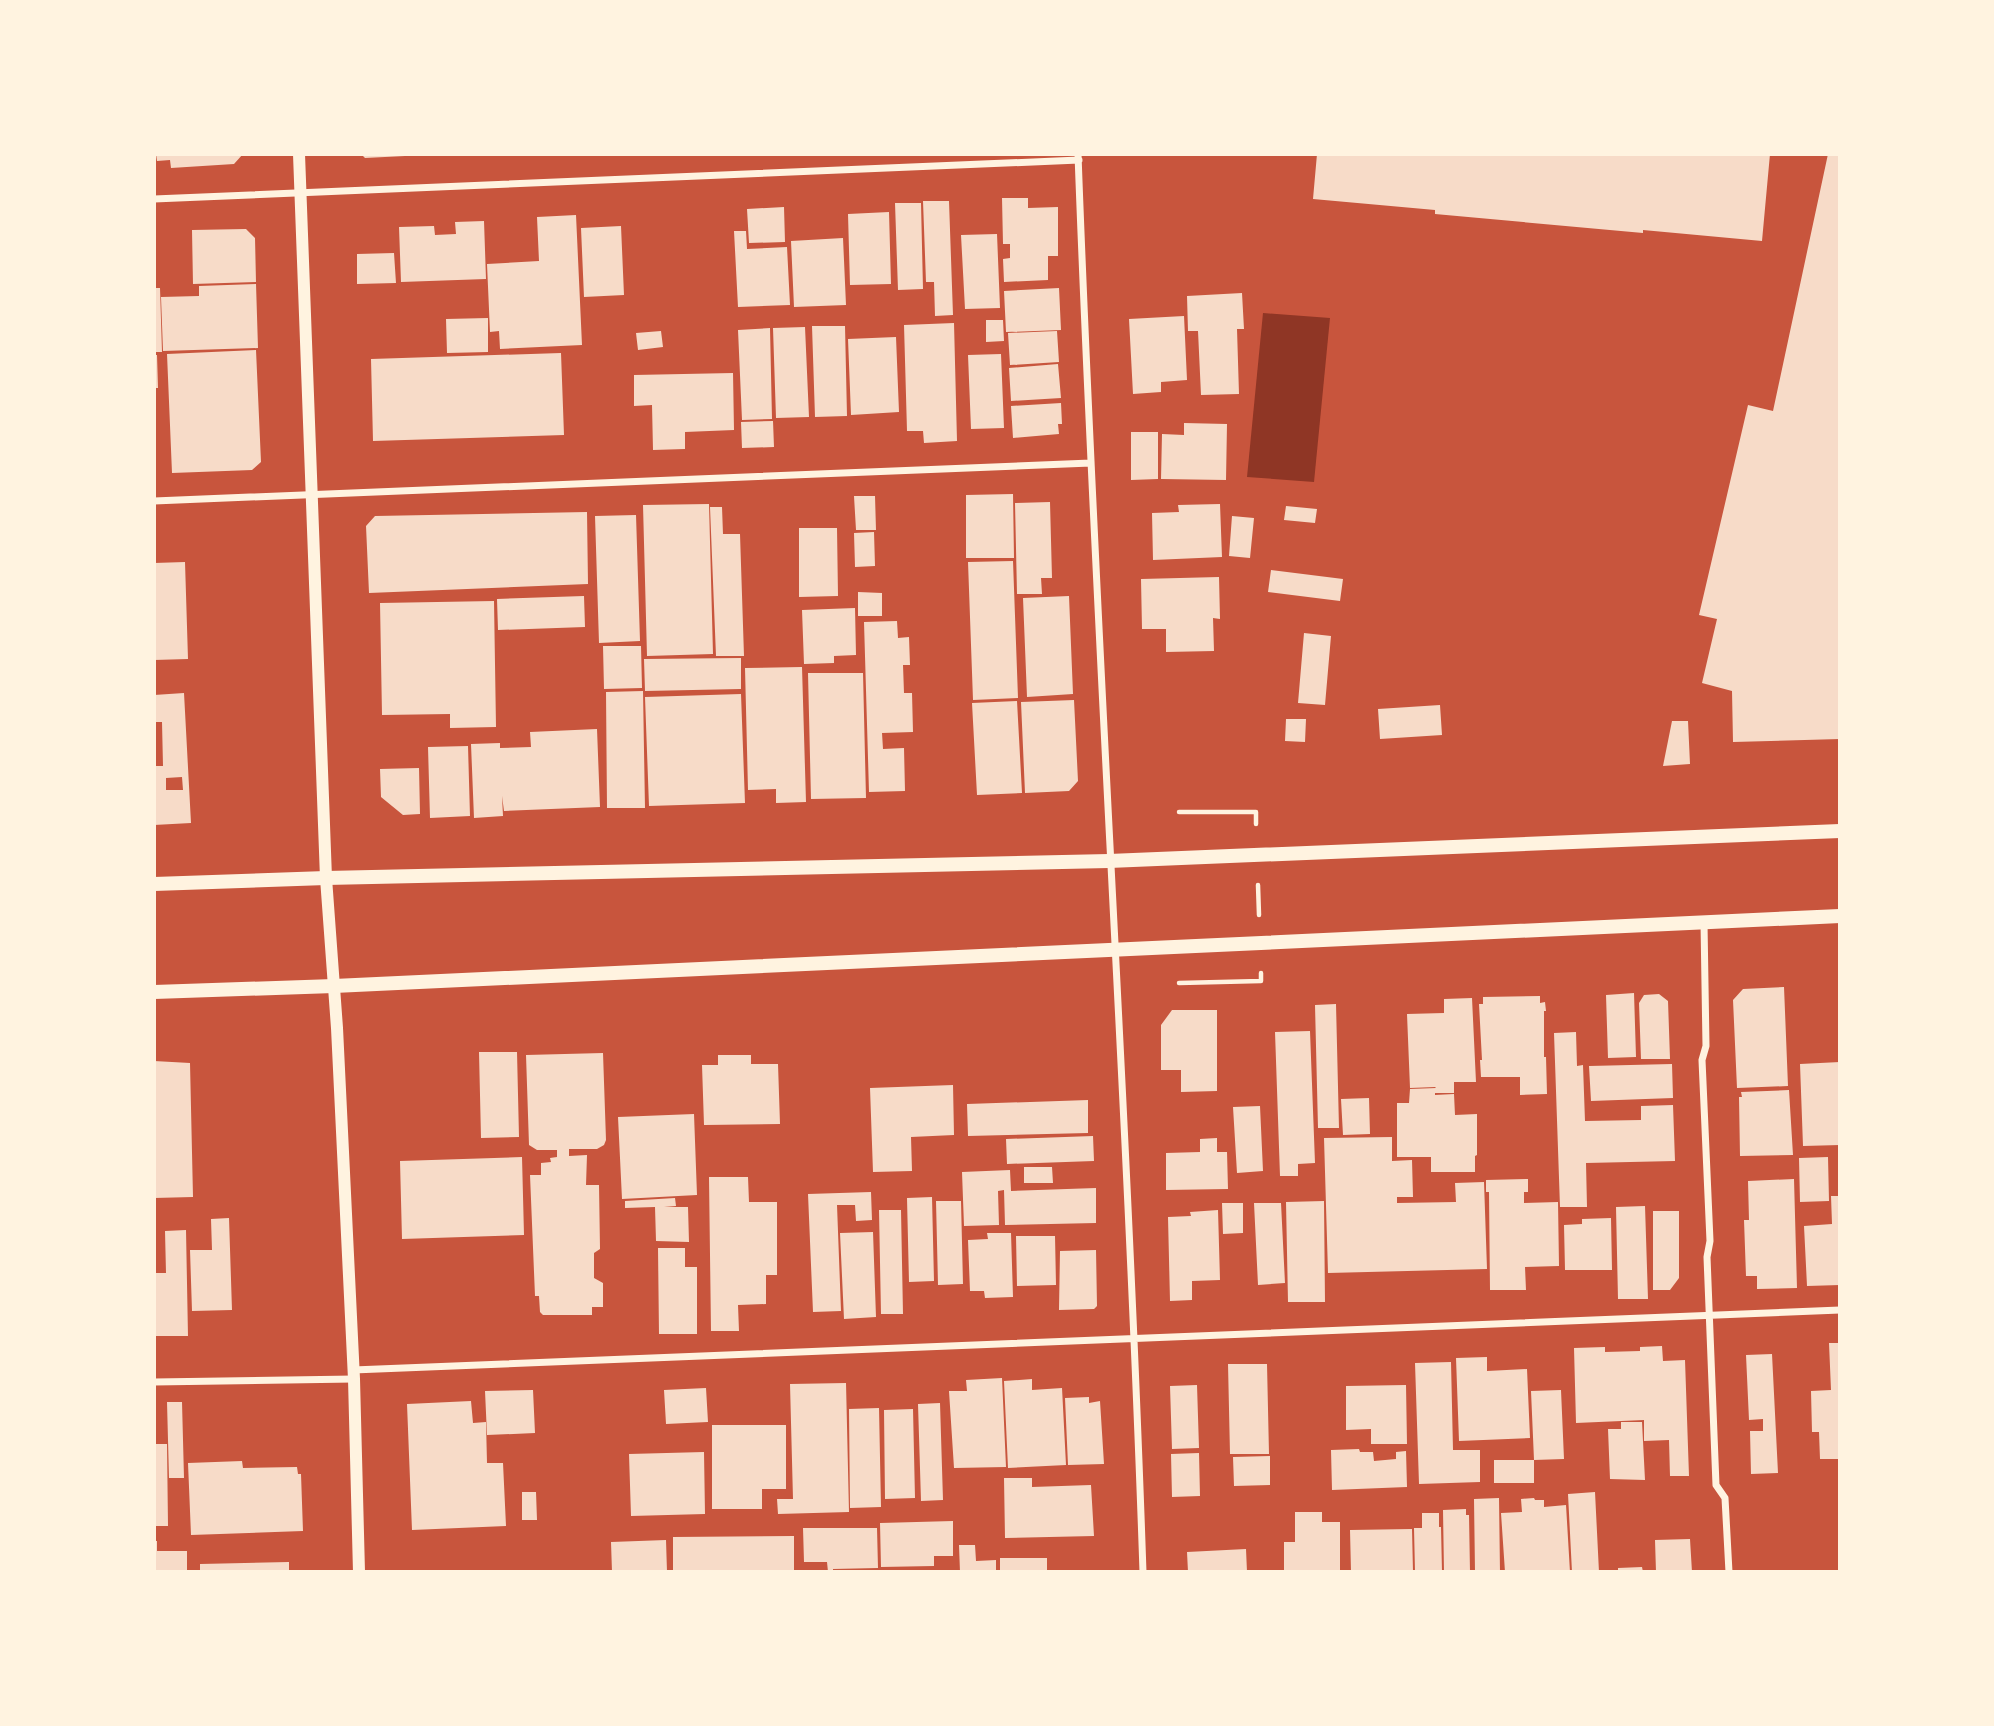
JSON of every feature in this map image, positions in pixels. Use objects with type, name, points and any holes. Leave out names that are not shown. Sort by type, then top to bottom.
[{"type":"main road","points":[[154,884],[1109,861],[1840,831]]},
{"type":"main road","points":[[154,992],[334,986],[1840,916]]},
{"type":"street","points":[[299,154],[326,878],[354,1375],[359,1572]]},
{"type":"street","points":[[154,200],[1078,157],[1109,861],[1135,1338],[1143,1572]]},
{"type":"street","points":[[154,501],[1091,463]]},
{"type":"street","points":[[1704,922],[1706,1046],[1702,1060],[1710,1241],[1707,1257],[1709,1315],[1716,1485],[1725,1498],[1729,1572]]},
{"type":"street","points":[[154,1382],[1135,1338],[1840,1310]]},
{"type":"path","points":[[1179,812],[1256,812],[1256,825]]},
{"type":"path","points":[[1258,877],[1259,916]]},
{"type":"path","points":[[1179,983],[1261,981],[1261,968]]},
{"type":"shaded area","points":[[1263,313],[1330,318],[1314,482],[1247,477]]},
{"type":"building","points":[[156,154],[243,154],[234,164],[171,168],[170,160],[157,161]]},
{"type":"building","points":[[361,154],[405,154],[405,156],[365,158]]},
{"type":"building","points":[[1317,154],[1770,154],[1762,241],[1435,214],[1435,210],[1313,199]]},
{"type":"building","points":[[1828,154],[1840,154],[1840,739],[1733,742],[1732,691],[1702,683],[1717,619],[1699,615],[1748,405],[1773,411]]},
{"type":"building","points":[[1002,198],[1028,198],[1028,208],[1058,207],[1058,256],[1048,256],[1048,280],[1004,282],[1003,259],[1010,258],[1010,244],[1003,244]]},
{"type":"building","points":[[923,201],[949,201],[953,315],[935,316],[934,282],[926,282]]},
{"type":"building","points":[[895,203],[921,203],[923,289],[898,290]]},
{"type":"building","points":[[784,207],[785,242],[749,243],[747,209]]},
{"type":"building","points":[[889,212],[891,284],[850,285],[848,214]]},
{"type":"building","points":[[576,215],[582,345],[500,349],[499,331],[490,332],[487,264],[539,261],[537,217]]},
{"type":"building","points":[[484,221],[486,279],[401,282],[399,227],[434,226],[435,235],[456,234],[455,222]]},
{"type":"building","points":[[621,226],[624,295],[584,297],[581,228]]},
{"type":"building","points":[[246,229],[255,238],[256,282],[193,284],[192,230]]},
{"type":"building","points":[[734,231],[746,231],[747,249],[787,247],[790,305],[738,307]]},
{"type":"building","points":[[997,234],[1000,308],[965,309],[961,235]]},
{"type":"building","points":[[843,238],[846,305],[794,307],[791,241]]},
{"type":"building","points":[[394,253],[396,283],[357,284],[357,254]]},
{"type":"building","points":[[256,284],[258,348],[163,351],[161,297],[199,296],[199,286]]},
{"type":"building","points":[[154,288],[160,288],[162,352],[154,352]]},
{"type":"building","points":[[1059,288],[1061,330],[1006,332],[1004,291]]},
{"type":"building","points":[[1242,293],[1244,329],[1237,329],[1239,394],[1201,395],[1198,331],[1188,331],[1187,296]]},
{"type":"building","points":[[1184,316],[1187,380],[1161,382],[1161,392],[1133,394],[1129,319]]},
{"type":"building","points":[[488,318],[488,352],[447,353],[446,319]]},
{"type":"building","points":[[986,320],[1003,320],[1004,341],[986,342]]},
{"type":"building","points":[[954,323],[957,441],[924,443],[923,431],[907,431],[904,325]]},
{"type":"building","points":[[812,326],[845,326],[847,416],[815,417]]},
{"type":"building","points":[[805,327],[809,417],[776,418],[773,328]]},
{"type":"building","points":[[770,328],[772,419],[742,420],[738,330]]},
{"type":"building","points":[[661,331],[663,347],[638,350],[636,333]]},
{"type":"building","points":[[1057,331],[1059,362],[1010,365],[1008,333]]},
{"type":"building","points":[[896,337],[899,412],[851,415],[848,339]]},
{"type":"building","points":[[256,350],[261,462],[252,470],[172,473],[167,354]]},
{"type":"building","points":[[561,353],[564,435],[373,441],[371,359]]},
{"type":"building","points":[[1001,354],[1004,428],[971,429],[968,355]]},
{"type":"building","points":[[154,355],[157,355],[158,388],[154,388]]},
{"type":"building","points":[[1058,364],[1061,398],[1011,401],[1009,368]]},
{"type":"building","points":[[733,373],[734,430],[685,432],[685,449],[653,450],[652,405],[634,406],[634,375]]},
{"type":"building","points":[[1061,403],[1062,424],[1058,424],[1059,434],[1013,438],[1011,406]]},
{"type":"building","points":[[773,421],[774,447],[742,448],[741,422]]},
{"type":"building","points":[[1184,423],[1227,424],[1226,480],[1161,479],[1162,434],[1184,435]]},
{"type":"building","points":[[1131,432],[1158,432],[1158,479],[1131,480]]},
{"type":"building","points":[[1013,494],[1014,558],[966,558],[966,495]]},
{"type":"building","points":[[854,496],[875,496],[876,530],[856,530]]},
{"type":"building","points":[[1050,502],[1052,578],[1041,578],[1042,594],[1017,594],[1015,503]]},
{"type":"building","points":[[709,504],[713,654],[647,656],[643,505]]},
{"type":"building","points":[[1220,504],[1222,557],[1153,560],[1152,513],[1179,512],[1178,505]]},
{"type":"building","points":[[1286,506],[1317,509],[1315,523],[1284,520]]},
{"type":"building","points":[[710,507],[722,507],[723,534],[740,534],[744,656],[716,656]]},
{"type":"building","points":[[587,512],[588,584],[369,593],[366,526],[375,516]]},
{"type":"building","points":[[636,515],[640,641],[599,643],[595,516]]},
{"type":"building","points":[[1232,516],[1254,518],[1250,558],[1229,556]]},
{"type":"building","points":[[799,528],[837,528],[838,596],[799,597]]},
{"type":"building","points":[[874,532],[875,566],[855,567],[854,533]]},
{"type":"building","points":[[1013,561],[1018,698],[973,700],[968,562]]},
{"type":"building","points":[[185,562],[188,659],[154,660],[154,563]]},
{"type":"building","points":[[1271,570],[1343,579],[1340,601],[1268,592]]},
{"type":"building","points":[[1219,577],[1220,619],[1213,618],[1214,651],[1166,652],[1166,629],[1142,629],[1141,579]]},
{"type":"building","points":[[858,592],[882,593],[882,616],[858,616]]},
{"type":"building","points":[[584,596],[585,627],[498,630],[497,599]]},
{"type":"building","points":[[1069,596],[1073,694],[1027,697],[1023,598]]},
{"type":"building","points":[[494,601],[496,727],[450,728],[450,714],[382,715],[380,603]]},
{"type":"building","points":[[855,608],[856,655],[834,656],[834,663],[804,664],[802,610]]},
{"type":"building","points":[[897,621],[898,638],[909,637],[910,665],[903,665],[904,693],[912,693],[913,732],[882,733],[883,749],[904,748],[905,791],[869,792],[864,622]]},
{"type":"building","points":[[1304,633],[1331,636],[1325,705],[1298,703]]},
{"type":"building","points":[[603,646],[641,646],[642,688],[604,689]]},
{"type":"building","points":[[741,658],[741,689],[645,691],[644,659]]},
{"type":"building","points":[[802,667],[806,802],[776,803],[776,789],[748,790],[745,668]]},
{"type":"building","points":[[808,673],[863,673],[866,798],[811,799]]},
{"type":"building","points":[[643,691],[645,808],[607,808],[606,692]]},
{"type":"building","points":[[184,693],[191,823],[154,825],[154,766],[163,766],[162,722],[154,722],[154,695]],"holes":[[[182,777],[183,790],[166,790],[166,778]]]},
{"type":"building","points":[[741,694],[745,803],[649,806],[645,697]]},
{"type":"building","points":[[1074,700],[1078,781],[1069,791],[1025,793],[1021,702]]},
{"type":"building","points":[[1017,701],[1022,793],[977,795],[972,703]]},
{"type":"building","points":[[1440,705],[1442,735],[1380,739],[1378,709]]},
{"type":"building","points":[[1286,719],[1306,719],[1305,742],[1285,741]]},
{"type":"building","points":[[1672,721],[1688,721],[1690,764],[1663,766]]},
{"type":"building","points":[[597,729],[600,807],[504,811],[502,796],[503,816],[474,818],[471,744],[500,743],[500,748],[531,747],[530,732]]},
{"type":"building","points":[[468,746],[470,816],[430,818],[428,747]]},
{"type":"building","points":[[419,768],[420,814],[403,815],[381,797],[380,769]]},
{"type":"building","points":[[1784,987],[1788,1086],[1737,1088],[1733,1000],[1743,989]]},
{"type":"building","points":[[1634,993],[1636,1057],[1608,1058],[1606,995]]},
{"type":"building","points":[[1659,994],[1668,1001],[1670,1059],[1641,1059],[1639,1003],[1644,995]]},
{"type":"building","points":[[1540,996],[1540,1003],[1545,1002],[1546,1011],[1544,1057],[1547,1094],[1520,1095],[1520,1077],[1481,1077],[1479,1004],[1483,1004],[1483,997]]},
{"type":"building","points":[[1472,998],[1476,1082],[1454,1082],[1454,1093],[1435,1095],[1454,1094],[1455,1115],[1477,1114],[1475,1172],[1431,1172],[1431,1157],[1397,1157],[1397,1103],[1409,1103],[1410,1089],[1436,1088],[1410,1088],[1407,1014],[1444,1013],[1444,999]]},
{"type":"building","points":[[1336,1004],[1339,1128],[1318,1128],[1315,1005]]},
{"type":"building","points":[[1172,1010],[1217,1010],[1217,1091],[1181,1092],[1181,1070],[1161,1070],[1161,1025]]},
{"type":"building","points":[[1310,1031],[1315,1163],[1298,1164],[1298,1176],[1280,1176],[1275,1032]]},
{"type":"building","points":[[1576,1032],[1577,1066],[1583,1065],[1585,1121],[1641,1120],[1641,1106],[1673,1105],[1675,1161],[1586,1163],[1587,1207],[1560,1207],[1554,1033]]},
{"type":"building","points":[[479,1052],[517,1052],[519,1137],[481,1138]]},
{"type":"building","points":[[603,1053],[606,1140],[604,1145],[597,1149],[569,1149],[569,1156],[587,1155],[586,1185],[599,1185],[600,1249],[594,1253],[594,1278],[603,1283],[603,1307],[592,1307],[592,1315],[543,1315],[540,1312],[539,1296],[535,1296],[530,1175],[541,1175],[541,1163],[551,1162],[550,1158],[557,1157],[557,1150],[537,1150],[529,1145],[526,1055]]},
{"type":"building","points":[[718,1055],[751,1055],[751,1064],[778,1064],[780,1124],[704,1125],[702,1065],[718,1065]]},
{"type":"building","points":[[154,1061],[190,1063],[193,1197],[154,1198]]},
{"type":"building","points":[[1840,1062],[1840,1145],[1803,1146],[1800,1064]]},
{"type":"building","points":[[1672,1064],[1673,1098],[1591,1101],[1589,1066]]},
{"type":"building","points":[[953,1085],[954,1135],[911,1137],[912,1171],[873,1172],[870,1088]]},
{"type":"building","points":[[1789,1090],[1793,1155],[1740,1156],[1741,1092]]},
{"type":"building","points":[[1369,1098],[1370,1134],[1343,1135],[1341,1099]]},
{"type":"building","points":[[1088,1100],[1088,1133],[968,1136],[967,1104]]},
{"type":"building","points":[[1260,1106],[1263,1171],[1237,1173],[1233,1107]]},
{"type":"building","points":[[694,1114],[697,1195],[622,1199],[618,1117]]},
{"type":"building","points":[[1093,1136],[1094,1161],[1007,1164],[1006,1139]]},
{"type":"building","points":[[1392,1137],[1392,1161],[1412,1160],[1413,1197],[1397,1197],[1397,1203],[1456,1202],[1455,1183],[1484,1182],[1487,1269],[1328,1273],[1324,1138]]},
{"type":"building","points":[[1217,1138],[1217,1152],[1227,1152],[1228,1189],[1166,1190],[1166,1153],[1200,1152],[1200,1139]]},
{"type":"building","points":[[522,1157],[524,1235],[402,1239],[400,1161]]},
{"type":"building","points":[[1828,1157],[1829,1201],[1800,1202],[1799,1158]]},
{"type":"building","points":[[1024,1167],[1052,1167],[1053,1183],[1024,1183]]},
{"type":"building","points":[[1010,1170],[1011,1191],[1096,1188],[1096,1223],[1005,1225],[1004,1190],[998,1191],[999,1225],[964,1226],[962,1172]]},
{"type":"building","points":[[709,1177],[748,1177],[749,1202],[777,1202],[777,1275],[766,1275],[766,1304],[738,1305],[739,1331],[711,1331]]},
{"type":"building","points":[[1528,1179],[1528,1192],[1524,1192],[1524,1203],[1558,1202],[1559,1266],[1525,1267],[1526,1290],[1490,1290],[1489,1192],[1486,1192],[1486,1180]]},
{"type":"building","points":[[1794,1179],[1797,1288],[1757,1289],[1757,1276],[1746,1276],[1744,1220],[1749,1220],[1748,1181]]},
{"type":"building","points":[[871,1192],[872,1220],[856,1221],[855,1205],[837,1205],[841,1311],[813,1312],[808,1194]]},
{"type":"building","points":[[1831,1196],[1840,1196],[1840,1285],[1807,1286],[1804,1226],[1832,1224]]},
{"type":"building","points":[[932,1197],[934,1281],[909,1282],[907,1198]]},
{"type":"building","points":[[675,1198],[676,1206],[664,1207],[688,1207],[689,1242],[656,1241],[655,1207],[625,1208],[625,1201]]},
{"type":"building","points":[[936,1201],[961,1201],[963,1284],[938,1285]]},
{"type":"building","points":[[1324,1201],[1325,1302],[1288,1302],[1286,1202]]},
{"type":"building","points":[[1222,1203],[1243,1203],[1243,1233],[1223,1234]]},
{"type":"building","points":[[1254,1203],[1281,1203],[1285,1283],[1258,1285]]},
{"type":"building","points":[[1645,1206],[1648,1299],[1618,1299],[1616,1207]]},
{"type":"building","points":[[879,1210],[901,1210],[903,1314],[881,1314]]},
{"type":"building","points":[[1218,1210],[1220,1280],[1192,1281],[1192,1300],[1170,1301],[1168,1217],[1191,1216],[1190,1212]]},
{"type":"building","points":[[1653,1211],[1679,1211],[1679,1278],[1670,1290],[1653,1290]]},
{"type":"building","points":[[229,1218],[232,1310],[192,1311],[190,1250],[212,1250],[211,1219]]},
{"type":"building","points":[[1611,1218],[1612,1270],[1565,1270],[1564,1225],[1582,1224],[1582,1219]]},
{"type":"building","points":[[186,1230],[188,1336],[154,1336],[154,1273],[166,1273],[165,1231]]},
{"type":"building","points":[[873,1232],[876,1317],[844,1319],[840,1233]]},
{"type":"building","points":[[987,1233],[1011,1233],[1013,1297],[985,1298],[984,1291],[970,1291],[968,1240],[988,1239]]},
{"type":"building","points":[[1016,1236],[1055,1236],[1056,1285],[1017,1286]]},
{"type":"building","points":[[658,1248],[685,1248],[685,1267],[697,1267],[697,1334],[659,1334]]},
{"type":"building","points":[[1096,1250],[1097,1306],[1094,1309],[1059,1310],[1060,1251]]},
{"type":"building","points":[[1829,1343],[1840,1343],[1840,1459],[1820,1459],[1819,1432],[1812,1432],[1811,1391],[1831,1390]]},
{"type":"building","points":[[1662,1346],[1663,1361],[1685,1360],[1689,1476],[1670,1476],[1669,1440],[1644,1441],[1644,1420],[1576,1423],[1574,1348],[1605,1347],[1605,1352],[1640,1351],[1640,1347]]},
{"type":"building","points":[[1772,1354],[1778,1473],[1751,1474],[1750,1431],[1763,1431],[1763,1419],[1749,1420],[1746,1355]]},
{"type":"building","points":[[1487,1357],[1487,1371],[1527,1369],[1530,1438],[1459,1441],[1456,1358]]},
{"type":"building","points":[[1451,1362],[1453,1450],[1480,1450],[1480,1482],[1419,1484],[1415,1363]]},
{"type":"building","points":[[1228,1364],[1267,1364],[1269,1454],[1230,1454]]},
{"type":"building","points":[[1002,1378],[1006,1467],[954,1468],[949,1391],[967,1391],[966,1380]]},
{"type":"building","points":[[1032,1379],[1032,1390],[1062,1388],[1066,1465],[1008,1468],[1004,1381]]},
{"type":"building","points":[[846,1383],[849,1512],[778,1514],[777,1499],[793,1499],[790,1384]]},
{"type":"building","points":[[1197,1385],[1199,1448],[1172,1449],[1170,1386]]},
{"type":"building","points":[[1406,1385],[1407,1444],[1371,1444],[1371,1429],[1346,1430],[1346,1386]]},
{"type":"building","points":[[706,1388],[708,1422],[666,1424],[664,1390]]},
{"type":"building","points":[[533,1390],[535,1433],[487,1435],[485,1391]]},
{"type":"building","points":[[1561,1390],[1564,1459],[1534,1460],[1531,1391]]},
{"type":"building","points":[[1089,1397],[1089,1403],[1100,1401],[1104,1464],[1068,1465],[1065,1398]]},
{"type":"building","points":[[471,1401],[473,1423],[486,1422],[487,1463],[503,1463],[506,1526],[412,1530],[407,1404]]},
{"type":"building","points":[[167,1402],[182,1402],[184,1478],[169,1478]]},
{"type":"building","points":[[940,1403],[943,1500],[921,1501],[918,1404]]},
{"type":"building","points":[[879,1408],[881,1507],[850,1508],[849,1409]]},
{"type":"building","points":[[913,1409],[915,1498],[885,1499],[884,1410]]},
{"type":"building","points":[[1621,1422],[1642,1422],[1645,1480],[1610,1479],[1608,1429],[1621,1429]]},
{"type":"building","points":[[712,1425],[786,1425],[786,1489],[762,1489],[762,1509],[712,1509]]},
{"type":"building","points":[[154,1444],[167,1444],[168,1526],[154,1526]]},
{"type":"building","points":[[1359,1449],[1360,1452],[1373,1452],[1374,1461],[1396,1459],[1396,1452],[1406,1451],[1407,1487],[1332,1490],[1331,1450]]},
{"type":"building","points":[[704,1452],[705,1514],[631,1516],[629,1454]]},
{"type":"building","points":[[1199,1453],[1200,1496],[1172,1497],[1171,1454]]},
{"type":"building","points":[[1270,1456],[1270,1485],[1234,1486],[1233,1457]]},
{"type":"building","points":[[1494,1460],[1534,1460],[1534,1483],[1494,1483]]},
{"type":"building","points":[[242,1461],[243,1468],[297,1467],[298,1474],[301,1474],[303,1531],[191,1535],[188,1463]]},
{"type":"building","points":[[1004,1478],[1032,1478],[1032,1487],[1091,1485],[1094,1536],[1005,1538]]},
{"type":"building","points":[[522,1492],[536,1492],[537,1520],[522,1520]]},
{"type":"building","points":[[1595,1492],[1599,1572],[1572,1572],[1568,1494]]},
{"type":"building","points":[[1499,1498],[1500,1572],[1475,1572],[1474,1499]]},
{"type":"building","points":[[1521,1499],[1544,1500],[1544,1507],[1566,1505],[1570,1572],[1505,1572],[1501,1513],[1522,1512]]},
{"type":"building","points":[[1466,1509],[1466,1515],[1469,1515],[1470,1572],[1444,1572],[1443,1510]]},
{"type":"building","points":[[1295,1512],[1322,1512],[1322,1522],[1340,1522],[1340,1572],[1284,1572],[1284,1542],[1295,1542]]},
{"type":"building","points":[[1422,1513],[1439,1513],[1442,1572],[1415,1572],[1414,1528],[1422,1528]]},
{"type":"building","points":[[953,1521],[953,1556],[934,1556],[934,1566],[881,1567],[880,1523]]},
{"type":"building","points":[[803,1528],[877,1528],[878,1568],[833,1569],[833,1572],[828,1572],[827,1562],[804,1562]]},
{"type":"building","points":[[1412,1529],[1413,1572],[1351,1572],[1350,1530]]},
{"type":"building","points":[[794,1536],[794,1572],[673,1572],[673,1537]]},
{"type":"building","points":[[1690,1539],[1692,1572],[1656,1572],[1655,1540]]},
{"type":"building","points":[[666,1540],[667,1572],[612,1572],[611,1542]]},
{"type":"building","points":[[154,1541],[157,1541],[157,1551],[187,1551],[187,1572],[154,1572]]},
{"type":"building","points":[[959,1545],[975,1545],[976,1561],[996,1560],[996,1572],[960,1572]]},
{"type":"building","points":[[1246,1549],[1247,1572],[1188,1572],[1187,1552]]},
{"type":"building","points":[[1000,1558],[1047,1558],[1047,1572],[1000,1572]]},
{"type":"building","points":[[289,1562],[289,1572],[200,1572],[200,1564]]},
{"type":"building","points":[[1642,1567],[1643,1572],[1618,1572],[1618,1568]]}]
